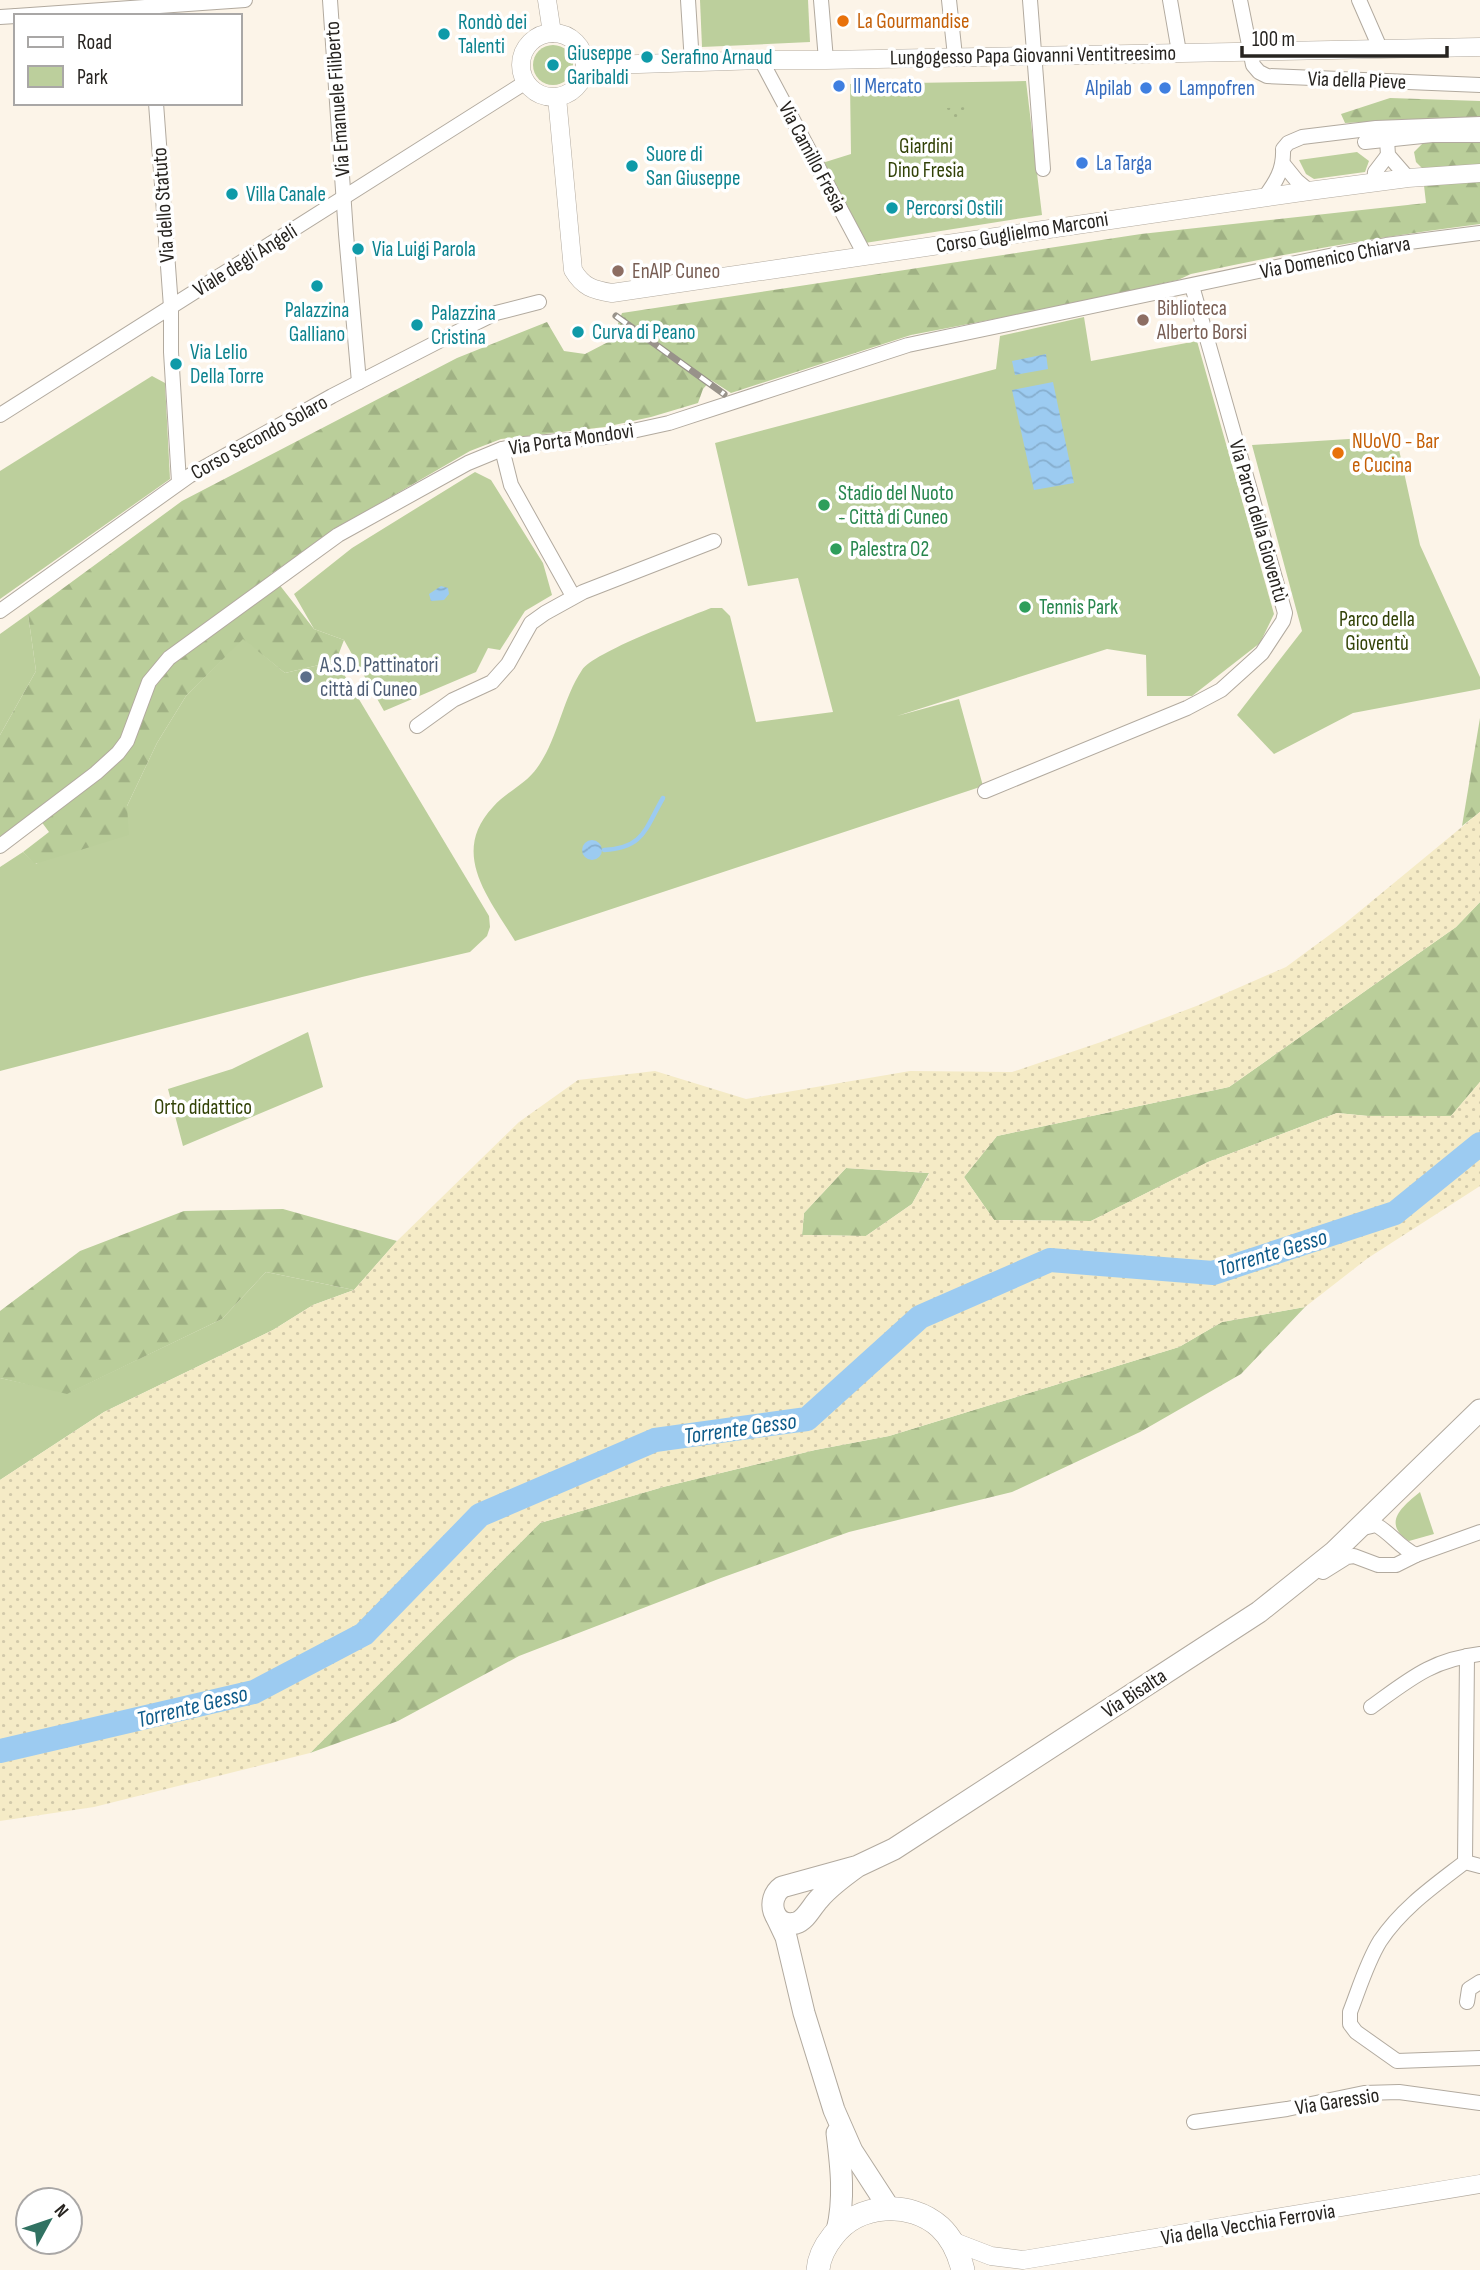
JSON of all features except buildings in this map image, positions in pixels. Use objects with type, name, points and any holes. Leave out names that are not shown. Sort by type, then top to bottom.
[{"type":"main road","points":[[1259,1612],[1334,1552],[1480,1410]]},
{"type":"main road","name":"Via Bisalta","points":[[793,1884],[858,1866],[894,1849],[1259,1612]]},
{"type":"main road","name":"Via Bisalta","points":[[808,1912],[833,1884],[858,1866]]},
{"type":"main road","points":[[794,1967],[796,1941],[808,1912],[808,1895],[793,1884],[782,1887],[773,1895],[772,1907],[786,1937],[804,2012],[834,2110],[852,2151],[889,2208]]},
{"type":"main road","points":[[777,1918],[796,1923],[808,1912]]},
{"type":"main road","points":[[834,2110],[841,2166],[842,2209],[837,2231]]},
{"type":"main road","points":[[815,2268],[837,2231],[852,2218],[889,2208],[924,2216],[940,2227],[952,2241],[960,2256],[963,2270]]},
{"type":"street","points":[[49,14],[246,0]]},
{"type":"street","name":"Via Emanuele Filiberto","points":[[330,0],[344,198]]},
{"type":"street","points":[[547,0],[552,33]]},
{"type":"street","points":[[688,0],[692,63]]},
{"type":"street","points":[[821,0],[826,60]]},
{"type":"street","points":[[949,0],[955,56]]},
{"type":"street","points":[[1031,0],[1043,169]]},
{"type":"street","points":[[1170,0],[1179,52]]},
{"type":"street","points":[[1240,0],[1250,51]]},
{"type":"street","points":[[1359,0],[1380,48]]},
{"type":"street","points":[[552,33],[571,38],[578,45],[585,63],[581,82],[566,95],[557,97],[536,92],[522,74],[523,54],[534,39],[552,33]]},
{"type":"street","name":"Lungogesso Papa Giovanni Ventitreesimo","points":[[585,63],[1480,47]]},
{"type":"street","name":"Via della Pieve","points":[[1250,51],[1253,65],[1267,76],[1480,85]]},
{"type":"street","name":"Via Camillo Fresia","points":[[761,60],[865,255]]},
{"type":"street","name":"Viale degli Angeli","points":[[0,415],[526,82]]},
{"type":"street","name":"Corso Guglielmo Marconi","points":[[557,97],[573,270],[580,282],[593,290],[612,293],[1309,191],[1408,178],[1480,173]]},
{"type":"street","name":"Via dello Statuto","points":[[156,105],[171,307]]},
{"type":"street","points":[[1264,198],[1275,184],[1284,165],[1283,149],[1288,143],[1302,138],[1376,128],[1480,124]]},
{"type":"street","points":[[1365,142],[1388,148],[1432,135],[1480,135]]},
{"type":"street","points":[[1388,148],[1408,178]]},
{"type":"street","points":[[1374,183],[1375,172],[1388,148]]},
{"type":"street","points":[[1284,165],[1309,191]]},
{"type":"street","points":[[344,198],[359,382]]},
{"type":"street","name":"Via Domenico Chiarva","points":[[1192,286],[1386,245],[1480,233]]},
{"type":"street","name":"Via Porta Mondovì","points":[[0,846],[67,796],[118,753],[127,741],[149,682],[169,658],[338,535],[468,463],[502,449],[524,444],[605,437],[669,423],[908,345],[1192,286]]},
{"type":"street","name":"Via Parco della Gioventù","points":[[985,791],[1187,708],[1221,691],[1262,653],[1283,621],[1285,614],[1192,286]]},
{"type":"street","name":"Corso Secondo Solaro","points":[[0,611],[179,482],[359,382],[496,313],[539,302]]},
{"type":"street","points":[[171,307],[179,482]]},
{"type":"street","points":[[502,449],[511,485],[573,596]]},
{"type":"street","points":[[417,726],[447,704],[492,682],[508,664],[531,623],[573,596],[714,541]]},
{"type":"street","points":[[1384,1529],[1384,1518],[1394,1495]]},
{"type":"street","points":[[1416,1555],[1402,1549],[1384,1529],[1376,1525],[1359,1528],[1357,1544],[1362,1557],[1386,1566],[1396,1565],[1480,1532]]},
{"type":"street","name":"Via Bisalta","points":[[1259,1612],[1347,1557],[1362,1557]]},
{"type":"street","points":[[1371,1706],[1425,1668],[1444,1660],[1474,1655],[1465,1862],[1426,1892],[1396,1920],[1379,1944],[1350,2012],[1350,2024],[1356,2032],[1397,2061],[1480,2058]]},
{"type":"street","points":[[1465,1862],[1480,1866]]},
{"type":"street","points":[[1467,2003],[1469,1989],[1480,1983]]},
{"type":"street","name":"Via Garessio","points":[[1194,2122],[1287,2109],[1364,2093],[1399,2092],[1480,2103]]},
{"type":"street","name":"Via della Vecchia Ferrovia","points":[[996,2270],[1015,2261],[1480,2184]]},
{"type":"street","name":"Via della Vecchia Ferrovia","points":[[952,2241],[991,2256],[1015,2261]]},
{"type":"green space","points":[[700,0],[808,0],[810,42],[702,47]]},
{"type":"green space","points":[[553,45],[561,46],[567,51],[572,57],[572,73],[567,79],[561,84],[553,85],[545,84],[539,79],[534,73],[533,65],[534,57],[539,51],[545,46]]},
{"type":"green space","name":"Giardini Dino Fresia","points":[[1026,81],[1042,215],[865,243],[819,164],[851,154],[850,84]]},
{"type":"green space","points":[[1390,98],[1480,101],[1480,224],[1263,259],[1067,305],[911,335],[731,393],[711,380],[703,389],[698,403],[651,417],[605,427],[501,439],[470,451],[339,527],[271,574],[314,629],[344,640],[336,661],[285,673],[243,639],[186,696],[157,743],[127,806],[129,835],[35,864],[23,852],[49,832],[35,813],[0,838],[0,735],[36,671],[28,614],[182,501],[457,358],[547,322],[564,351],[585,354],[612,340],[622,313],[1141,234],[1426,203],[1422,168],[1416,162],[1414,152],[1423,143],[1431,119],[1345,123],[1341,114]]},
{"type":"green space","points":[[966,107],[967,119],[949,121],[947,108]]},
{"type":"green space","points":[[1357,152],[1369,161],[1365,172],[1314,179],[1306,174],[1299,160]]},
{"type":"green space","points":[[1084,317],[1091,361],[1197,341],[1274,614],[1260,643],[1192,696],[1147,696],[1146,655],[1107,649],[897,716],[959,699],[983,786],[515,941],[494,908],[478,875],[474,858],[475,841],[480,824],[493,807],[537,768],[550,745],[575,682],[590,663],[621,645],[662,627],[711,608],[722,608],[730,616],[756,722],[833,712],[798,578],[748,586],[715,443],[996,369],[1000,336]]},
{"type":"green space","points":[[152,376],[165,383],[170,479],[0,599],[0,471]]},
{"type":"green space","name":"Parco della Gioventù","points":[[1396,436],[1420,545],[1480,677],[1480,689],[1353,713],[1274,754],[1237,715],[1302,631],[1252,445]]},
{"type":"green space","points":[[475,472],[491,480],[543,563],[552,595],[525,611],[500,650],[488,648],[476,672],[384,711],[344,640],[314,629],[294,594],[352,548]]},
{"type":"green space","points":[[28,614],[36,671],[0,735],[0,634]]},
{"type":"green space","points":[[243,638],[285,673],[336,661],[489,916],[487,936],[470,952],[362,977],[0,1071],[0,867],[23,852],[36,864],[127,806],[157,743],[186,696]]},
{"type":"green space","points":[[1480,718],[1480,812],[1462,826]]},
{"type":"green space","points":[[1480,902],[1480,1082],[1451,1116],[1368,1116],[1337,1113],[1208,1162],[1091,1221],[994,1220],[964,1177],[997,1136],[1229,1087],[1456,927]]},
{"type":"green space","name":"Orto didattico","points":[[308,1032],[323,1087],[183,1146],[168,1089],[232,1069]]},
{"type":"green space","points":[[846,1168],[929,1173],[912,1204],[866,1236],[802,1235],[804,1213]]},
{"type":"green space","points":[[283,1209],[397,1241],[354,1290],[266,1272],[222,1319],[67,1394],[0,1378],[0,1311],[80,1251],[184,1211]]},
{"type":"green space","points":[[266,1272],[354,1290],[313,1305],[273,1330],[104,1412],[0,1480],[0,1378],[68,1393],[222,1319]]},
{"type":"green space","points":[[1305,1307],[1241,1374],[1140,1432],[1012,1492],[849,1532],[721,1578],[519,1656],[398,1721],[310,1753],[540,1523],[663,1487],[815,1450],[889,1436],[1179,1347],[1222,1322]]},
{"type":"green space","points":[[1420,1492],[1434,1534],[1409,1541],[1397,1528],[1396,1521],[1402,1509]]},
{"type":"sand","points":[[1480,812],[1480,902],[1456,927],[1229,1087],[997,1136],[964,1177],[994,1220],[1091,1221],[1208,1162],[1337,1113],[1368,1116],[1451,1116],[1480,1082],[1480,1186],[1368,1258],[1305,1307],[1222,1322],[1179,1347],[889,1436],[815,1450],[663,1487],[540,1523],[310,1753],[94,1807],[0,1821],[0,1480],[104,1412],[273,1330],[313,1305],[354,1290],[397,1241],[519,1122],[578,1080],[655,1071],[746,1099],[910,1071],[1012,1072],[1199,1005],[1286,967],[1343,925]],"holes":[[[846,1168],[929,1173],[912,1204],[866,1236],[802,1235],[804,1213]]]},
{"type":"water","points":[[1046,354],[1048,369],[1015,375],[1012,361]]},
{"type":"water","points":[[1053,382],[1074,483],[1034,490],[1012,390]]},
{"type":"water","points":[[441,586],[448,588],[449,594],[444,600],[431,601],[429,594]]},
{"type":"water","points":[[592,840],[599,843],[602,850],[599,857],[592,860],[585,857],[582,850],[585,843]]},
{"type":"waterway","points":[[604,850],[636,841],[647,828],[663,798]]},
{"type":"waterway","name":"Torrente Gesso","points":[[0,1751],[254,1692],[364,1634],[480,1515],[655,1440],[807,1419],[920,1317],[1050,1260],[1213,1273],[1395,1213],[1480,1144]]},
{"type":"railway","points":[[616,316],[724,394]]},
{"type":"place","name":"La Gourmandise","points":[[843,21]]},
{"type":"place","name":"Rondò dei Talenti","points":[[444,34]]},
{"type":"place","name":"Serafino Arnaud","points":[[647,57]]},
{"type":"place","name":"Giuseppe Garibaldi","points":[[553,65]]},
{"type":"place","name":"Il Mercato","points":[[839,86]]},
{"type":"place","name":"Alpilab","points":[[1146,88]]},
{"type":"place","name":"Lampofren","points":[[1165,88]]},
{"type":"place","name":"La Targa","points":[[1082,163]]},
{"type":"place","name":"Suore di San Giuseppe","points":[[632,166]]},
{"type":"place","name":"Villa Canale","points":[[232,194]]},
{"type":"place","name":"Percorsi Ostili","points":[[892,208]]},
{"type":"place","name":"Via Luigi Parola","points":[[358,249]]},
{"type":"place","name":"EnAIP Cuneo","points":[[618,271]]},
{"type":"place","name":"Palazzina Galliano","points":[[317,286]]},
{"type":"place","name":"Biblioteca Alberto Borsi","points":[[1143,320]]},
{"type":"place","name":"Palazzina Cristina","points":[[417,325]]},
{"type":"place","name":"Curva di Peano","points":[[578,332]]},
{"type":"place","name":"Via Lelio Della Torre","points":[[176,364]]},
{"type":"place","name":"NUoVO - Bar e Cucina","points":[[1338,453]]},
{"type":"place","name":"Stadio del Nuoto - Città di Cuneo","points":[[824,505]]},
{"type":"place","name":"Palestra O2","points":[[836,549]]},
{"type":"place","name":"Tennis Park","points":[[1025,607]]},
{"type":"place","name":"A.S.D. Pattinatori città di Cuneo","points":[[306,677]]}]
